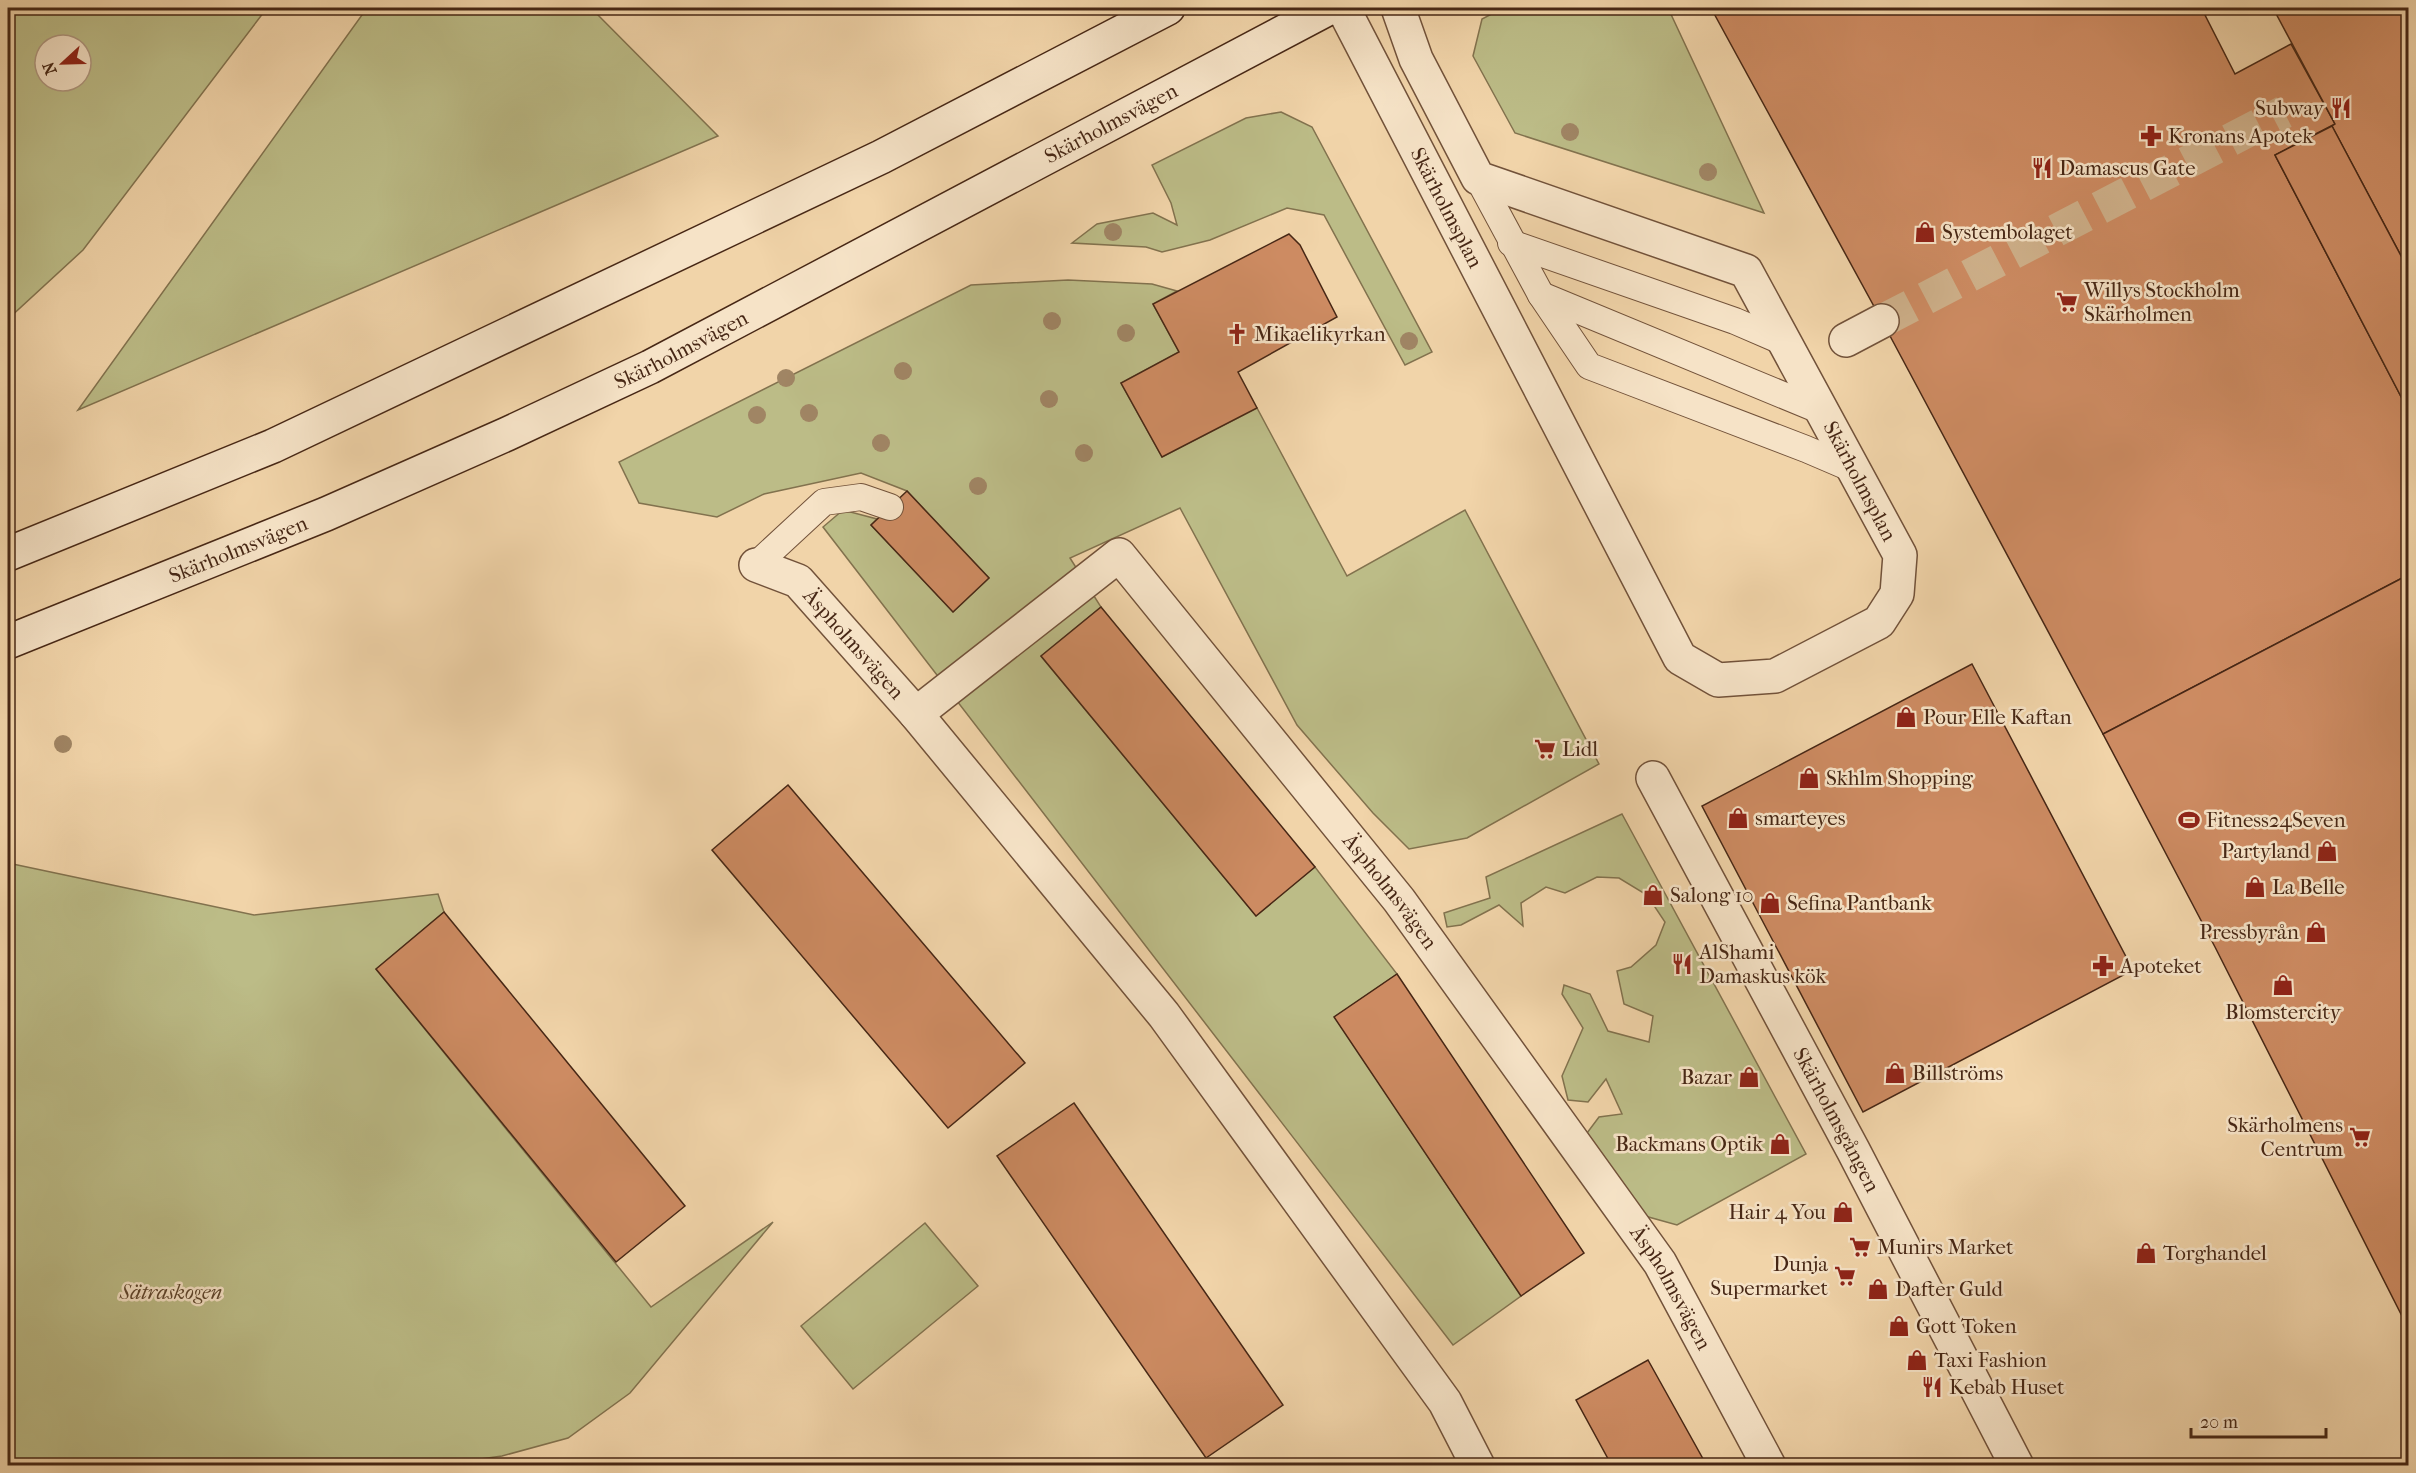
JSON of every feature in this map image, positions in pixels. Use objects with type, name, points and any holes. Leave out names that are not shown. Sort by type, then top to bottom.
[{"type":"street","points":[[8,554],[273,446],[881,157],[1168,8]]},
{"type":"street","name":"Skärholmsvägen","points":[[8,642],[326,514],[507,434],[650,367],[1329,8]]},
{"type":"street","name":"Skärholmsplan","points":[[1343,8],[1680,658],[1718,680],[1775,676],[1879,622],[1897,594],[1900,555],[1746,271],[1478,178],[1416,60],[1398,8]]},
{"type":"street","points":[[1846,340],[1882,321]]},
{"type":"street","name":"Äspholmsvägen","points":[[916,714],[1119,555],[1399,900],[1660,1263],[1770,1466]]},
{"type":"street","name":"Äspholmsvägen","points":[[756,566],[798,581],[916,714],[1164,1015],[1445,1401],[1478,1466]]},
{"type":"street","name":"Skärholmsgången","points":[[1653,778],[1853,1150],[2018,1466]]},
{"type":"lane","points":[[1478,178],[1511,243],[1589,366],[1806,448],[1855,470]]},
{"type":"lane","points":[[1511,243],[1735,321],[1786,343]]},
{"type":"lane","points":[[1542,295],[1824,412]]},
{"type":"lane","points":[[756,566],[824,502],[861,497],[890,507]]},
{"type":"green space","points":[[8,8],[267,8],[83,250],[8,319]]},
{"type":"green space","points":[[367,8],[591,8],[718,136],[78,410]]},
{"type":"green space","points":[[1503,8],[1668,8],[1764,213],[1515,133],[1473,56],[1482,19]]},
{"type":"green space","points":[[1281,112],[1312,127],[1432,352],[1405,365],[1324,215],[1287,208],[1210,240],[1162,252],[1146,247],[1072,243],[1097,224],[1153,213],[1177,225],[1171,203],[1152,165],[1246,118]]},
{"type":"green space","points":[[1068,280],[1152,284],[1177,291],[1153,304],[1179,352],[1121,383],[1162,457],[1257,408],[1347,576],[1465,510],[1599,764],[1467,838],[1409,849],[1373,813],[1297,725],[1180,508],[1070,558],[1101,607],[1041,656],[1256,916],[1315,867],[1397,974],[1335,1017],[1521,1296],[1453,1345],[823,527],[843,510],[877,519],[871,525],[953,612],[989,578],[907,491],[861,473],[764,494],[717,517],[639,503],[619,462],[971,285]]},
{"type":"green space","points":[[1622,814],[1806,1154],[1677,1225],[1645,1216],[1587,1133],[1599,1117],[1622,1114],[1606,1079],[1588,1102],[1568,1100],[1562,1076],[1583,1028],[1562,994],[1564,985],[1590,994],[1608,1031],[1649,1042],[1653,1016],[1624,1004],[1617,971],[1631,967],[1656,945],[1665,922],[1647,895],[1619,878],[1597,877],[1565,893],[1546,887],[1521,903],[1523,926],[1499,905],[1461,925],[1447,927],[1444,913],[1490,898],[1486,877]]},
{"type":"green space","name":"Sätraskogen","points":[[8,863],[254,915],[438,894],[444,912],[376,969],[651,1307],[773,1222],[630,1393],[568,1438],[502,1456],[437,1465],[8,1465]]},
{"type":"green space","points":[[925,1223],[978,1286],[853,1389],[801,1326]]},
{"type":"building","points":[[1711,8],[2219,8],[2205,15],[2235,74],[2291,44],[2335,124],[2275,155],[2408,410],[2408,575],[2103,734]]},
{"type":"building","points":[[2273,8],[2408,8],[2408,269],[2332,126],[2335,124]]},
{"type":"building","points":[[2332,126],[2408,269],[2408,410],[2275,155]]},
{"type":"building","name":"Mikaelikyrkan","points":[[1289,234],[1300,245],[1337,317],[1238,372],[1257,408],[1162,457],[1121,383],[1179,352],[1153,304]]},
{"type":"building","points":[[907,491],[989,578],[953,612],[871,525]]},
{"type":"building","name":"Skärholmens Centrum","points":[[2408,575],[2408,1328],[2215,947],[2103,734]]},
{"type":"building","points":[[1101,607],[1315,867],[1256,916],[1041,656]]},
{"type":"building","points":[[1972,664],[2133,970],[1863,1112],[1702,806]]},
{"type":"building","points":[[788,785],[1025,1063],[948,1128],[712,850]]},
{"type":"building","points":[[444,912],[685,1206],[616,1262],[376,969]]},
{"type":"building","points":[[1397,974],[1584,1253],[1521,1296],[1334,1017]]},
{"type":"building","points":[[1074,1103],[1283,1405],[1206,1458],[997,1156]]},
{"type":"building","points":[[1648,1360],[1707,1466],[1612,1466],[1576,1400]]},
{"type":"tunnel","points":[[1882,321],[2284,112]]},
{"type":"place","name":"Subway","points":[[2341,108]]},
{"type":"place","name":"Kronans Apotek","points":[[2151,136]]},
{"type":"place","name":"Damascus Gate","points":[[2042,168]]},
{"type":"place","name":"Systembolaget","points":[[1925,232]]},
{"type":"place","name":"Willys Stockholm Skärholmen","points":[[2067,302]]},
{"type":"place","name":"Mikaelikyrkan","points":[[1237,334]]},
{"type":"place","name":"Pour Elle Kaftan","points":[[1906,717]]},
{"type":"place","name":"Lidl","points":[[1545,749]]},
{"type":"place","name":"Skhlm Shopping","points":[[1809,778]]},
{"type":"place","name":"smarteyes","points":[[1738,818]]},
{"type":"place","name":"Fitness24Seven","points":[[2189,820]]},
{"type":"place","name":"Partyland","points":[[2327,851]]},
{"type":"place","name":"La Belle","points":[[2255,887]]},
{"type":"place","name":"Salong 10","points":[[1653,895]]},
{"type":"place","name":"Sefina Pantbank","points":[[1770,903]]},
{"type":"place","name":"Pressbyrån","points":[[2316,932]]},
{"type":"place","name":"AlShami Damaskus kök","points":[[1682,964]]},
{"type":"place","name":"Apoteket","points":[[2103,966]]},
{"type":"place","name":"Blomstercity","points":[[2283,985]]},
{"type":"place","name":"Billströms","points":[[1895,1073]]},
{"type":"place","name":"Bazar","points":[[1749,1077]]},
{"type":"place","name":"Skärholmens Centrum","points":[[2360,1137]]},
{"type":"place","name":"Backmans Optik","points":[[1780,1144]]},
{"type":"place","name":"Hair 4 You","points":[[1843,1212]]},
{"type":"place","name":"Munirs Market","points":[[1860,1247]]},
{"type":"place","name":"Torghandel","points":[[2146,1253]]},
{"type":"place","name":"Dunja Supermarket","points":[[1845,1276]]},
{"type":"place","name":"Dafter Guld","points":[[1878,1289]]},
{"type":"place","name":"Gott Token","points":[[1899,1326]]},
{"type":"place","name":"Taxi Fashion","points":[[1917,1360]]},
{"type":"place","name":"Kebab Huset","points":[[1932,1387]]}]
